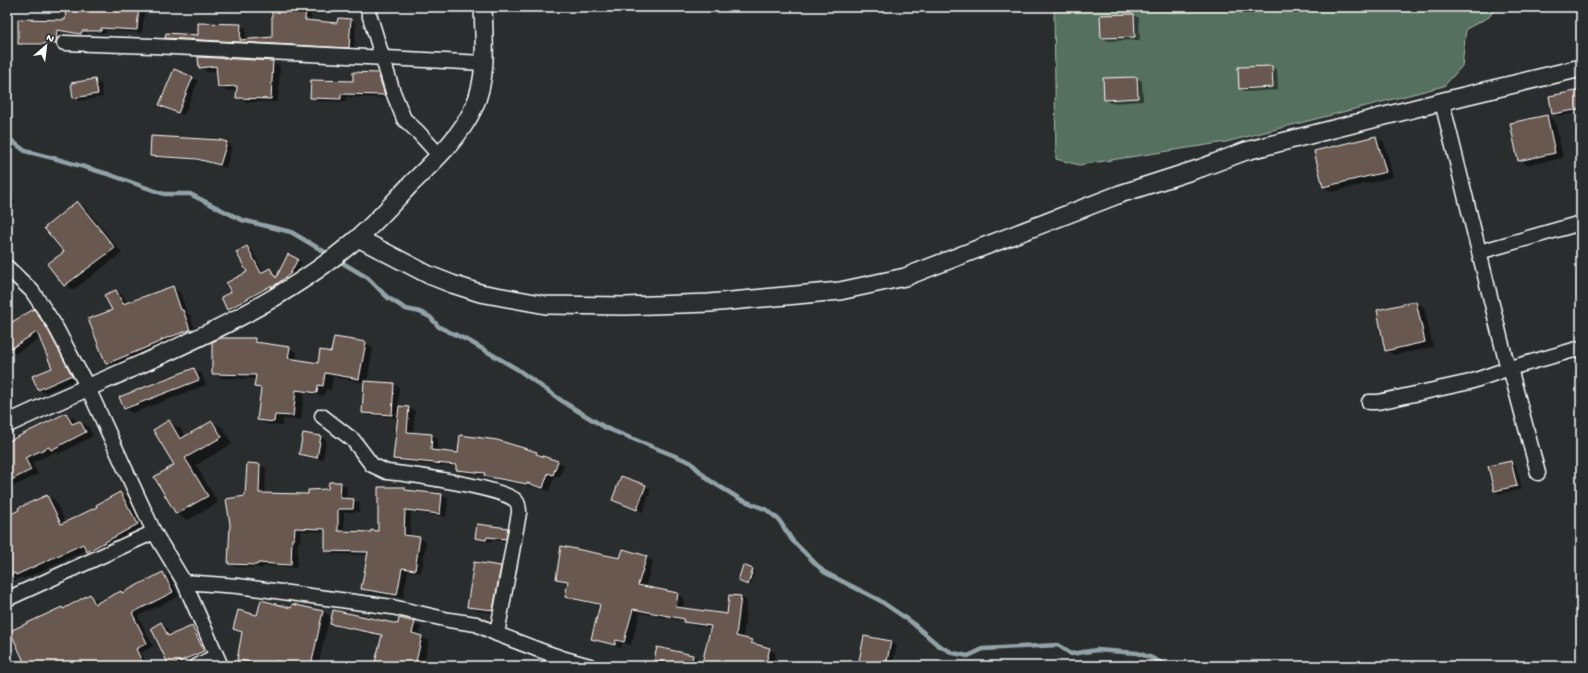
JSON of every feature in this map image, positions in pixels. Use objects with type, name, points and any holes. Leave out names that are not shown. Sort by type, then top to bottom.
[{"type":"street","points":[[367,7],[384,59],[392,92],[404,119],[439,155]]},
{"type":"street","points":[[7,424],[155,358],[258,306],[289,288],[358,238],[462,130],[474,108],[481,86],[485,53],[483,7]]},
{"type":"street","points":[[64,43],[153,46],[484,63]]},
{"type":"street","points":[[358,238],[429,275],[452,284],[480,293],[546,305],[625,306],[709,303],[840,291],[905,277],[1120,194],[1201,168],[1246,151],[1581,68]]},
{"type":"street","points":[[1442,102],[1509,369],[1538,473]]},
{"type":"street","points":[[1479,252],[1581,224]]},
{"type":"street","points":[[7,267],[32,291],[54,324],[88,388],[154,532],[184,582],[218,661],[197,666]]},
{"type":"street","points":[[1369,402],[1378,402],[1470,382],[1581,348]]},
{"type":"street","points":[[322,416],[353,440],[372,465],[380,469],[455,483],[507,495],[516,501],[520,513],[497,634]]},
{"type":"street","points":[[7,599],[154,532]]},
{"type":"street","points":[[184,582],[238,586],[392,607],[449,620],[476,624],[497,634],[564,659],[590,666]]},
{"type":"green space","points":[[1054,7],[1496,7],[1489,17],[1466,29],[1462,66],[1444,86],[1226,142],[1079,165],[1056,159]]},
{"type":"building","points":[[89,7],[139,7],[137,30],[101,28],[101,31],[82,31],[81,34],[57,30],[56,44],[18,44],[18,19],[65,20],[66,9],[89,13]]},
{"type":"building","points":[[272,7],[306,7],[305,20],[337,23],[338,18],[351,19],[349,48],[165,38],[166,33],[198,35],[198,23],[241,24],[240,40],[272,37]]},
{"type":"building","points":[[1134,14],[1135,37],[1101,38],[1100,15]]},
{"type":"building","points":[[198,57],[273,61],[271,99],[236,98],[237,86],[218,87],[216,66],[199,68]]},
{"type":"building","points":[[1272,66],[1273,87],[1239,89],[1238,67]]},
{"type":"building","points":[[174,69],[193,77],[178,113],[159,105]]},
{"type":"building","points":[[353,72],[378,73],[385,95],[341,94],[341,99],[310,98],[311,80],[353,81]]},
{"type":"building","points":[[1137,77],[1138,98],[1104,100],[1103,78]]},
{"type":"building","points":[[95,79],[98,94],[73,98],[71,83]]},
{"type":"building","points":[[1581,90],[1581,109],[1552,114],[1549,96]]},
{"type":"building","points":[[1547,115],[1555,153],[1518,161],[1510,123]]},
{"type":"building","points":[[151,136],[220,140],[227,142],[220,165],[197,159],[150,156]]},
{"type":"building","points":[[1376,136],[1386,172],[1323,187],[1314,151]]},
{"type":"building","points":[[77,201],[115,248],[64,286],[47,264],[64,252],[44,228]]},
{"type":"building","points":[[247,246],[261,273],[270,268],[276,278],[288,254],[298,259],[290,274],[278,283],[227,310],[221,297],[231,292],[226,283],[247,272],[236,252]]},
{"type":"building","points":[[173,286],[190,330],[161,340],[162,341],[106,364],[88,319],[112,310],[104,295],[116,290],[123,304]]},
{"type":"building","points":[[1416,301],[1425,342],[1385,351],[1377,310]]},
{"type":"building","points":[[34,309],[47,328],[72,375],[38,390],[32,376],[52,368],[37,332],[7,351],[7,325]]},
{"type":"building","points":[[334,337],[366,342],[359,379],[325,373],[323,386],[318,385],[317,393],[296,390],[293,416],[275,415],[274,422],[257,420],[261,388],[254,387],[256,375],[212,374],[212,342],[221,338],[255,338],[255,342],[290,347],[288,358],[318,363],[320,350],[331,352]]},
{"type":"building","points":[[194,368],[199,380],[124,409],[119,397]]},
{"type":"building","points":[[364,381],[394,383],[392,415],[362,413]]},
{"type":"building","points":[[399,406],[409,407],[407,432],[432,434],[431,450],[458,453],[460,435],[497,440],[537,452],[536,454],[558,461],[553,475],[548,473],[543,488],[527,483],[484,476],[485,473],[456,470],[456,465],[393,459]]},
{"type":"building","points":[[66,413],[72,424],[80,421],[86,432],[51,450],[49,447],[25,458],[31,470],[7,482],[7,442]]},
{"type":"building","points":[[169,420],[180,439],[212,421],[222,437],[185,458],[208,496],[176,514],[154,477],[174,465],[153,430]]},
{"type":"building","points":[[303,433],[321,436],[317,458],[299,454]]},
{"type":"building","points":[[1511,461],[1517,486],[1494,491],[1488,466]]},
{"type":"building","points":[[247,463],[260,464],[259,493],[308,494],[308,490],[328,489],[329,482],[341,482],[340,498],[354,499],[353,509],[338,509],[338,531],[378,531],[378,487],[405,487],[405,490],[442,494],[440,514],[405,510],[404,535],[420,537],[415,570],[402,568],[397,595],[361,589],[368,552],[325,551],[325,529],[295,528],[294,539],[292,539],[291,565],[258,563],[257,565],[228,564],[230,524],[226,499],[245,496]]},
{"type":"building","points":[[621,476],[646,485],[637,510],[612,500]]},
{"type":"building","points":[[120,492],[138,524],[87,552],[83,544],[16,575],[15,573],[7,577],[7,516],[19,510],[18,508],[47,495],[61,524],[97,507],[96,505]]},
{"type":"building","points":[[477,524],[508,528],[506,539],[487,537],[486,540],[475,538]]},
{"type":"building","points":[[561,546],[620,558],[623,549],[647,556],[638,585],[678,593],[676,607],[727,614],[729,595],[741,596],[736,636],[752,640],[751,643],[770,648],[765,666],[715,666],[702,663],[711,626],[683,622],[684,619],[633,609],[624,642],[616,640],[615,645],[591,639],[600,605],[565,597],[568,581],[556,579]]},
{"type":"building","points":[[474,562],[501,566],[493,610],[467,607]]},
{"type":"building","points":[[743,565],[753,569],[748,585],[738,581]]},
{"type":"building","points":[[163,572],[173,592],[132,613],[147,643],[136,649],[144,666],[26,666],[10,631],[62,607],[63,609],[90,594],[95,604],[121,591],[122,593]]},
{"type":"building","points":[[261,600],[291,608],[292,604],[323,611],[311,666],[297,666],[276,661],[275,666],[264,666],[264,664],[237,660],[242,632],[233,629],[238,610],[257,615]]},
{"type":"building","points":[[333,610],[398,624],[399,618],[415,622],[412,633],[422,636],[415,666],[374,666],[382,635],[330,624]]},
{"type":"building","points":[[161,622],[168,636],[192,626],[204,651],[169,666],[151,628]]},
{"type":"building","points":[[864,636],[891,641],[886,666],[858,666]]},
{"type":"building","points":[[657,647],[693,655],[691,666],[682,666],[654,660]]},
{"type":"waterway","points":[[7,137],[25,151],[108,174],[164,194],[190,194],[242,220],[291,232],[330,255]]},
{"type":"waterway","points":[[336,259],[368,278],[387,297],[406,309],[420,312],[430,317],[439,327],[469,341],[517,369],[565,403],[606,428],[690,462],[709,480],[740,499],[767,510],[779,520],[792,540],[824,572],[879,600],[910,621],[938,645],[953,653],[968,656],[983,649],[1058,645],[1071,654],[1097,650],[1137,653],[1152,658],[1167,666]]}]
